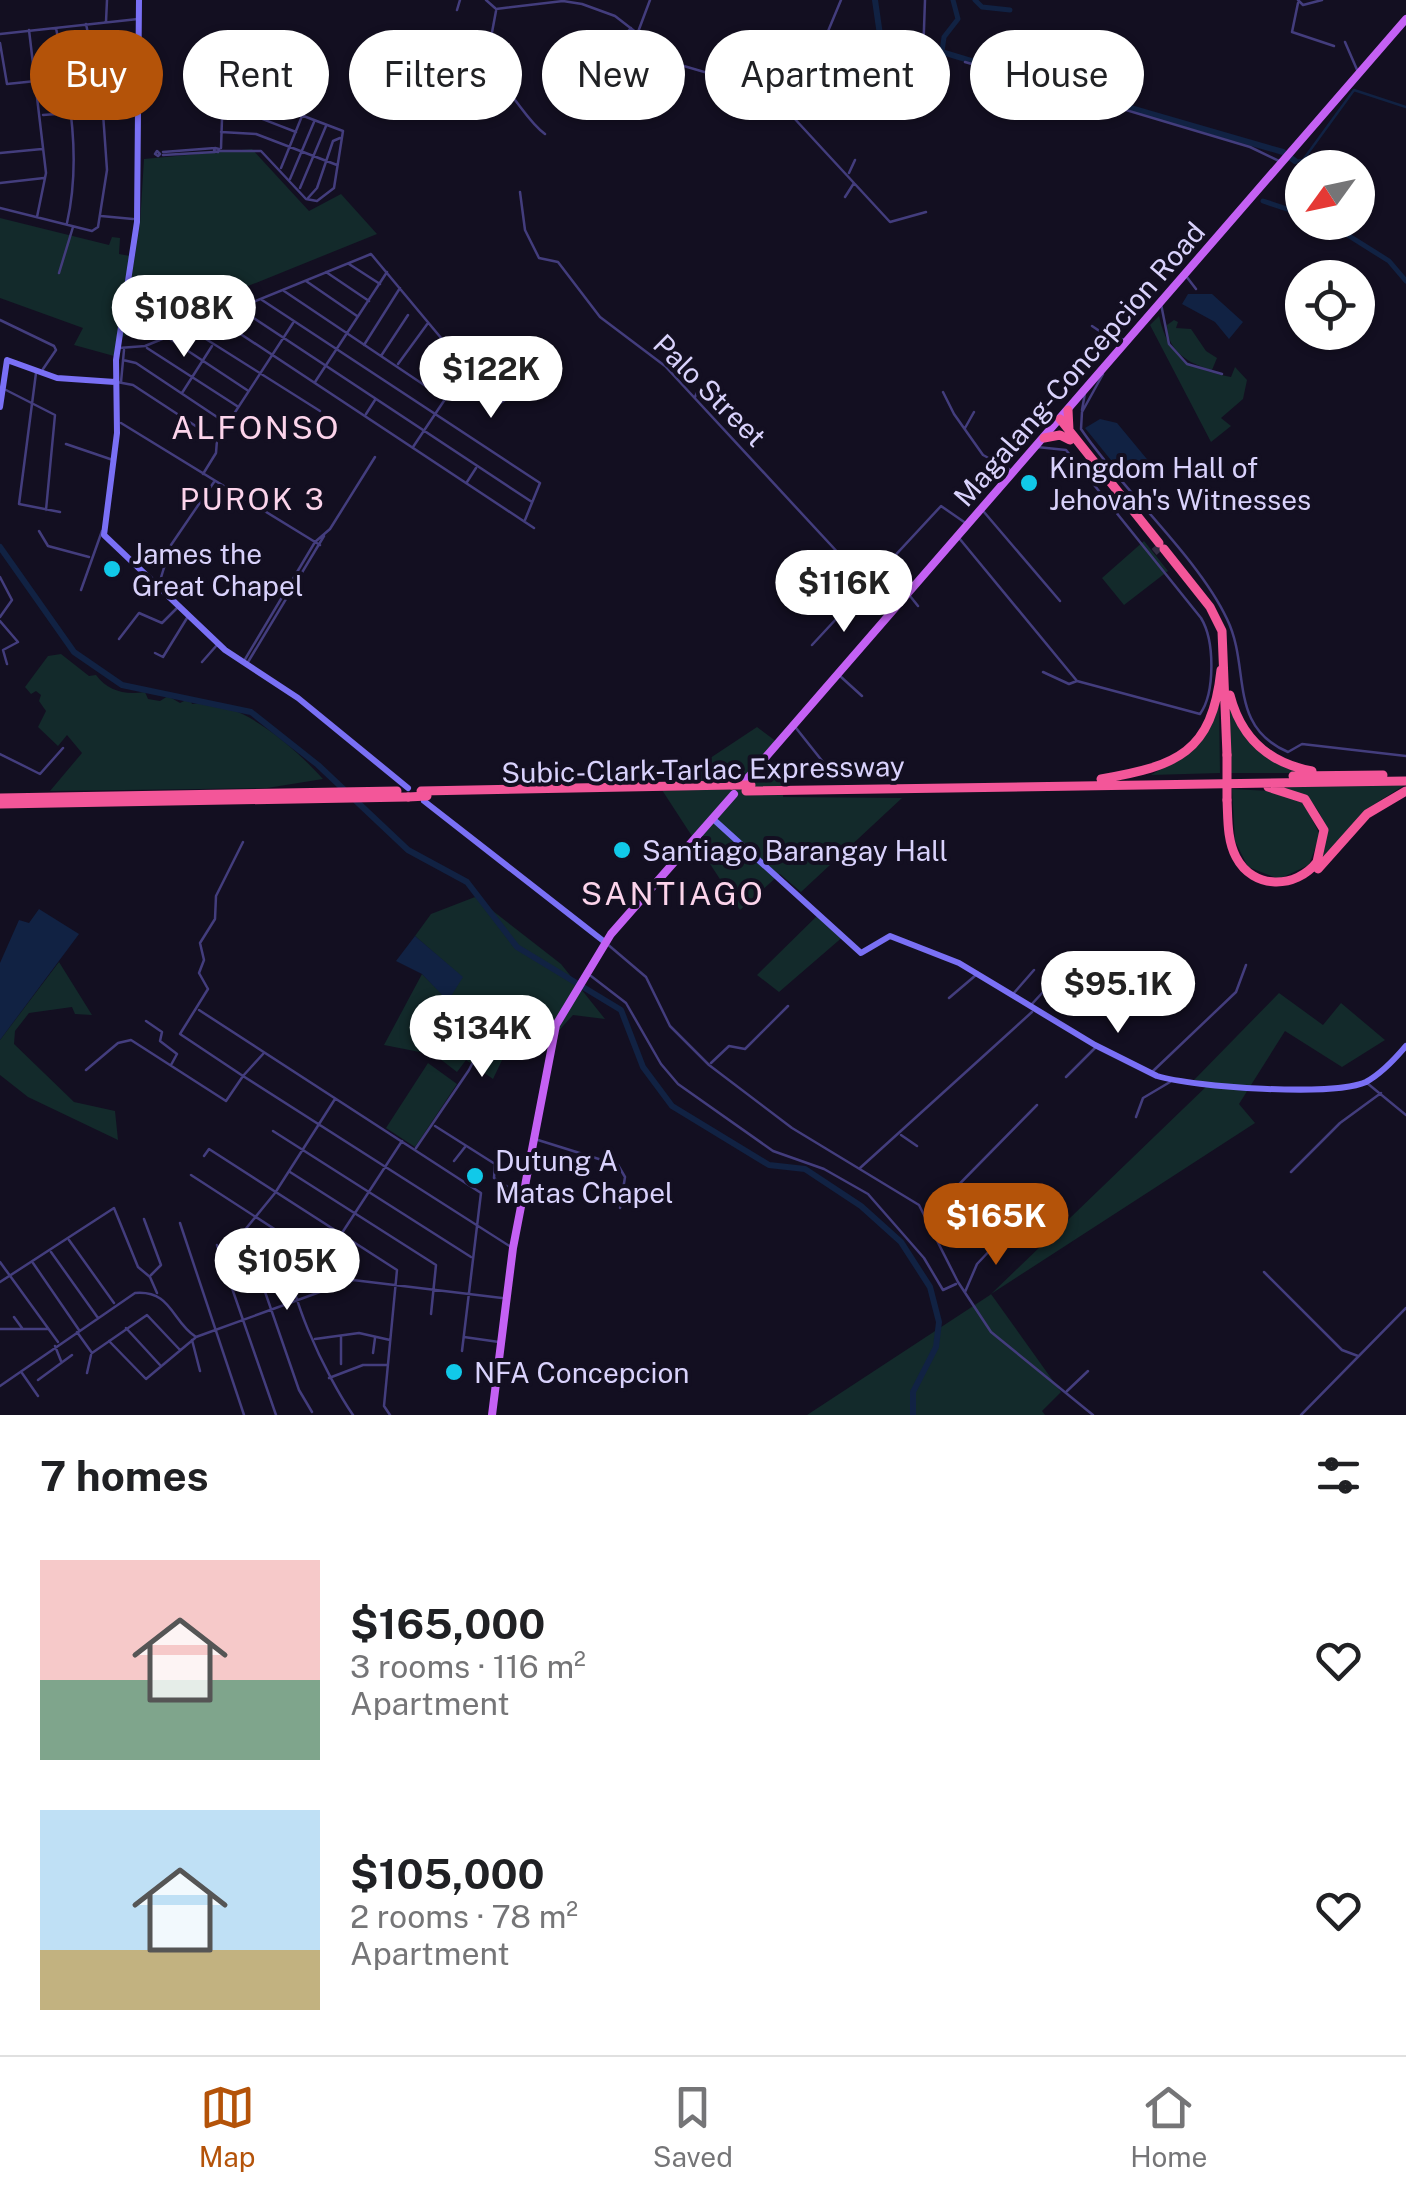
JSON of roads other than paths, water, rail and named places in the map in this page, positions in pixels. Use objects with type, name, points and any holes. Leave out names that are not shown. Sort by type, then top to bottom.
[{"type":"highway","points":[[1068,410],[1072,438]]},
{"type":"highway","points":[[1058,421],[1214,624],[1235,713],[1260,748],[1298,768],[1351,775]]},
{"type":"highway","points":[[1040,443],[1060,435],[1072,438]]},
{"type":"highway","points":[[1223,669],[1227,846],[1240,871],[1264,886],[1286,887],[1310,877],[1367,814],[1406,790]]},
{"type":"highway","points":[[1101,780],[1163,767],[1193,746],[1213,716],[1223,669]]},
{"type":"highway","name":"Subic-Clark-Tarlac Expressway","points":[[0,801],[406,792],[424,796],[1351,775],[1406,778]]},
{"type":"highway","name":"Subic-Clark-Tarlac Expressway","points":[[747,786],[1406,778]]},
{"type":"highway","points":[[1226,800],[1231,846],[1247,872],[1270,882],[1289,882],[1317,862],[1324,830],[1305,799],[1283,789],[1235,783]]},
{"type":"main road","points":[[139,0],[139,30]]},
{"type":"main road","name":"Magalang-Concepcion Road","points":[[1293,150],[1406,19]]},
{"type":"main road","points":[[140,120],[137,219],[121,348],[114,460],[103,530],[107,540],[218,644],[298,698],[406,792]]},
{"type":"main road","name":"Magalang-Concepcion Road","points":[[747,786],[839,674],[1285,159]]},
{"type":"main road","points":[[0,406],[4,358],[38,372],[118,382]]},
{"type":"main road","points":[[492,1415],[521,1196],[556,1025],[606,942],[712,818],[731,790]]},
{"type":"main road","points":[[424,796],[606,942]]},
{"type":"main road","points":[[712,818],[858,951],[867,952],[892,936],[977,974],[1151,1074],[1170,1080],[1312,1088],[1365,1082],[1406,1046]]},
{"type":"street","points":[[106,22],[107,0]]},
{"type":"street","points":[[457,10],[460,0]]},
{"type":"street","points":[[486,0],[496,9],[568,1],[608,13],[634,30]]},
{"type":"street","points":[[639,30],[650,0]]},
{"type":"street","points":[[829,30],[841,0]]},
{"type":"street","points":[[924,30],[925,0]]},
{"type":"street","points":[[1322,0],[1298,2],[1292,32],[1334,46]]},
{"type":"street","points":[[496,9],[484,75],[500,82],[525,118],[544,134]]},
{"type":"street","points":[[0,34],[139,18]]},
{"type":"street","points":[[86,24],[87,30]]},
{"type":"street","points":[[29,30],[30,36]]},
{"type":"street","points":[[1345,42],[1358,73]]},
{"type":"street","points":[[0,43],[7,84]]},
{"type":"street","points":[[965,62],[1285,158]]},
{"type":"street","points":[[0,84],[30,82]]},
{"type":"street","points":[[37,217],[46,178],[42,120]]},
{"type":"street","points":[[67,225],[76,176],[72,120]]},
{"type":"street","points":[[0,208],[95,231],[107,180],[104,120]]},
{"type":"street","points":[[217,150],[221,120]]},
{"type":"street","points":[[265,120],[296,132]]},
{"type":"street","points":[[280,170],[300,120]]},
{"type":"street","points":[[140,154],[256,149],[306,199],[316,200],[331,193],[342,130],[314,120],[289,180]]},
{"type":"street","points":[[800,120],[890,222],[926,212]]},
{"type":"street","points":[[297,189],[327,125]]},
{"type":"street","points":[[222,132],[256,134],[337,165]]},
{"type":"street","points":[[306,199],[317,188],[333,140],[341,137]]},
{"type":"street","points":[[0,153],[44,149]]},
{"type":"street","points":[[849,174],[855,160]]},
{"type":"street","points":[[0,183],[46,178]]},
{"type":"street","points":[[846,197],[855,182]]},
{"type":"street","name":"Palo Street","points":[[520,192],[524,230],[539,258],[558,262],[600,317],[698,399],[867,584],[882,589],[900,606]]},
{"type":"street","points":[[99,216],[137,219]]},
{"type":"street","points":[[59,273],[73,226]]},
{"type":"street","points":[[217,440],[118,382],[123,360],[121,348],[144,346],[372,254],[498,406],[514,394]]},
{"type":"street","points":[[348,263],[380,284]]},
{"type":"street","points":[[314,382],[387,270]]},
{"type":"street","points":[[325,272],[369,301]]},
{"type":"street","points":[[1184,275],[1196,289]]},
{"type":"street","points":[[304,280],[358,317]]},
{"type":"street","points":[[364,345],[401,287]]},
{"type":"street","points":[[283,290],[445,400]]},
{"type":"street","points":[[260,299],[540,483],[525,521]]},
{"type":"street","points":[[1161,302],[1169,344],[1187,364],[1222,374]]},
{"type":"street","points":[[239,308],[532,502]]},
{"type":"street","points":[[381,356],[408,315]]},
{"type":"street","points":[[216,318],[534,528]]},
{"type":"street","points":[[0,320],[56,350],[38,372],[19,504],[60,512]]},
{"type":"street","points":[[204,474],[216,453],[217,440],[294,322]]},
{"type":"street","points":[[396,366],[429,322]]},
{"type":"street","points":[[1092,326],[1127,341]]},
{"type":"street","points":[[189,328],[320,411]]},
{"type":"street","points":[[167,337],[248,391]]},
{"type":"street","points":[[182,393],[213,344]]},
{"type":"street","points":[[144,346],[238,406]]},
{"type":"street","points":[[428,388],[453,350]]},
{"type":"street","points":[[123,360],[136,363],[227,424]]},
{"type":"street","points":[[413,447],[467,367]]},
{"type":"street","points":[[673,375],[675,368]]},
{"type":"street","points":[[1082,412],[1104,368]]},
{"type":"street","points":[[688,392],[697,386],[698,399]]},
{"type":"street","points":[[1,388],[54,415],[46,510]]},
{"type":"street","points":[[1086,388],[1084,434],[1227,618],[1243,704],[1260,734],[1288,752],[1302,744],[1406,756]]},
{"type":"street","points":[[944,392],[964,430],[987,458],[999,461],[1014,474]]},
{"type":"street","points":[[365,415],[376,398]]},
{"type":"street","points":[[964,430],[974,412]]},
{"type":"street","points":[[118,421],[318,544]]},
{"type":"street","points":[[958,538],[1077,680],[1200,714],[1207,695],[1209,638],[1201,618],[1066,450],[1040,443]]},
{"type":"street","points":[[66,444],[114,460]]},
{"type":"street","points":[[245,663],[376,457]]},
{"type":"street","points":[[466,484],[477,466]]},
{"type":"street","points":[[157,588],[171,545],[214,481]]},
{"type":"street","points":[[812,645],[943,505],[969,526]]},
{"type":"street","points":[[983,511],[1060,601]]},
{"type":"street","points":[[80,590],[103,530]]},
{"type":"street","points":[[39,531],[48,546],[91,557]]},
{"type":"street","points":[[0,578],[12,600],[0,619],[18,642],[2,650],[7,664]]},
{"type":"street","points":[[908,595],[918,606]]},
{"type":"street","points":[[159,629],[178,607]]},
{"type":"street","points":[[119,639],[139,613],[162,623]]},
{"type":"street","points":[[155,653],[163,657],[188,617]]},
{"type":"street","points":[[202,662],[218,644]]},
{"type":"street","points":[[1043,672],[1070,684],[1077,680]]},
{"type":"street","points":[[839,674],[862,696]]},
{"type":"street","points":[[795,727],[823,762]]},
{"type":"street","points":[[0,754],[40,774],[63,748]]},
{"type":"street","points":[[242,842],[216,896],[215,919],[200,943],[204,960],[199,973],[208,989],[180,1037],[513,1248]]},
{"type":"street","points":[[606,942],[646,977],[670,1026],[709,1065],[792,1128],[916,1203],[964,1293],[995,1336],[1094,1415]]},
{"type":"street","points":[[859,1169],[1032,1008],[1067,966],[1088,956]]},
{"type":"street","points":[[1151,1074],[1236,992],[1246,964]]},
{"type":"street","points":[[1013,996],[1034,970]]},
{"type":"street","points":[[588,972],[593,980],[626,1003],[660,1064],[678,1084],[773,1151],[824,1169],[866,1192],[924,1258],[943,1290],[958,1282]]},
{"type":"street","points":[[950,998],[977,974]]},
{"type":"street","points":[[709,1065],[729,1046],[745,1050],[788,1006]]},
{"type":"street","points":[[199,1010],[479,1190],[462,1352]]},
{"type":"street","points":[[506,1012],[524,1021],[556,1025]]},
{"type":"street","points":[[146,1021],[162,1032],[161,1042],[176,1054],[170,1066]]},
{"type":"street","points":[[416,1149],[469,1070],[488,1030],[510,1031],[524,1021]]},
{"type":"street","points":[[86,1070],[124,1040],[133,1041],[226,1101],[264,1052]]},
{"type":"street","points":[[1066,1077],[1097,1046]]},
{"type":"street","points":[[1136,1117],[1140,1102],[1170,1080]]},
{"type":"street","points":[[1365,1082],[1406,1115]]},
{"type":"street","points":[[1291,1172],[1340,1123],[1380,1094]]},
{"type":"street","points":[[312,1412],[299,1390],[244,1234],[336,1098]]},
{"type":"street","points":[[926,1218],[1037,1106]]},
{"type":"street","points":[[432,1124],[494,1164]]},
{"type":"street","points":[[273,1131],[472,1258]]},
{"type":"street","points":[[900,1134],[917,1146]]},
{"type":"street","points":[[532,1138],[618,1165],[625,1177],[620,1208]]},
{"type":"street","points":[[324,1260],[402,1140]]},
{"type":"street","points":[[454,1161],[466,1146]]},
{"type":"street","points":[[204,1156],[209,1150],[397,1270],[384,1406],[390,1415]]},
{"type":"street","points":[[496,1157],[494,1178],[521,1196]]},
{"type":"street","points":[[289,1171],[436,1266],[431,1314]]},
{"type":"street","points":[[191,1175],[353,1280],[506,1298]]},
{"type":"street","points":[[0,1282],[115,1208],[138,1266],[194,1338],[200,1370]]},
{"type":"street","points":[[144,1219],[161,1264],[150,1278]]},
{"type":"street","points":[[180,1223],[244,1415]]},
{"type":"street","points":[[68,1238],[116,1305]]},
{"type":"street","points":[[964,1293],[977,1264],[993,1248],[992,1238]]},
{"type":"street","points":[[292,1240],[286,1258],[300,1300],[329,1378],[353,1415]]},
{"type":"street","points":[[217,1246],[276,1415]]},
{"type":"street","points":[[50,1251],[98,1318]]},
{"type":"street","points":[[0,1262],[48,1328],[62,1362]]},
{"type":"street","points":[[32,1262],[90,1353],[87,1373]]},
{"type":"street","points":[[1264,1272],[1342,1350],[1360,1356]]},
{"type":"street","points":[[108,1341],[146,1379],[194,1338],[353,1280]]},
{"type":"street","points":[[0,1386],[134,1294],[158,1296]]},
{"type":"street","points":[[1301,1415],[1406,1308]]},
{"type":"street","points":[[90,1353],[147,1315],[180,1350]]},
{"type":"street","points":[[14,1316],[23,1330]]},
{"type":"street","points":[[0,1329],[48,1328]]},
{"type":"street","points":[[126,1328],[161,1366]]},
{"type":"street","points":[[341,1335],[341,1364]]},
{"type":"street","points":[[315,1338],[376,1336],[392,1341]]},
{"type":"street","points":[[373,1353],[376,1336]]},
{"type":"street","points":[[464,1337],[501,1342]]},
{"type":"street","points":[[38,1380],[72,1355]]},
{"type":"street","points":[[329,1378],[361,1365],[389,1365]]},
{"type":"street","points":[[1066,1392],[1088,1371]]},
{"type":"street","points":[[21,1372],[38,1396]]},
{"type":"water","points":[[1188,294],[1212,294],[1243,322],[1229,339],[1215,322],[1182,304]]},
{"type":"water","points":[[1100,419],[1117,423],[1151,464],[1127,480],[1085,428]]},
{"type":"water","points":[[39,909],[79,934],[0,1040],[0,963],[19,920],[29,923]]},
{"type":"water","points":[[415,936],[463,977],[448,1001],[422,974],[396,961]]},
{"type":"waterway","points":[[875,0],[880,35],[901,49],[920,77],[940,74],[942,52],[970,60]]},
{"type":"waterway","points":[[949,30],[958,19],[953,0]]},
{"type":"waterway","points":[[975,0],[982,7],[1010,10]]},
{"type":"waterway","points":[[1310,150],[1354,90],[1406,107]]},
{"type":"waterway","points":[[1144,112],[1285,154]]},
{"type":"waterway","points":[[1263,201],[1285,208]]},
{"type":"waterway","points":[[1356,240],[1389,261],[1406,281]]},
{"type":"waterway","points":[[0,547],[74,652],[122,685],[251,712],[318,765],[408,850],[467,882],[517,947],[621,1010],[643,1067],[672,1106],[769,1165],[805,1169],[861,1206],[901,1242],[930,1287],[939,1322],[936,1347],[913,1392],[913,1415]]},
{"type":"tunnel","points":[[1155,546],[1160,552]]},
{"type":"place","name":"Kingdom Hall of Jehovah's Witnesses","points":[[1029,483]]},
{"type":"place","name":"James the Great Chapel","points":[[112,569]]},
{"type":"place","name":"Santiago Barangay Hall","points":[[622,850]]},
{"type":"place","name":"Dutung A Matas Chapel","points":[[475,1176]]},
{"type":"place","name":"NFA Concepcion","points":[[454,1372]]},
{"type":"district","name":"ALFONSO","points":[[256,427]]},
{"type":"district","name":"PUROK 3","points":[[253,499]]},
{"type":"district","name":"SANTIAGO","points":[[673,893]]}]
